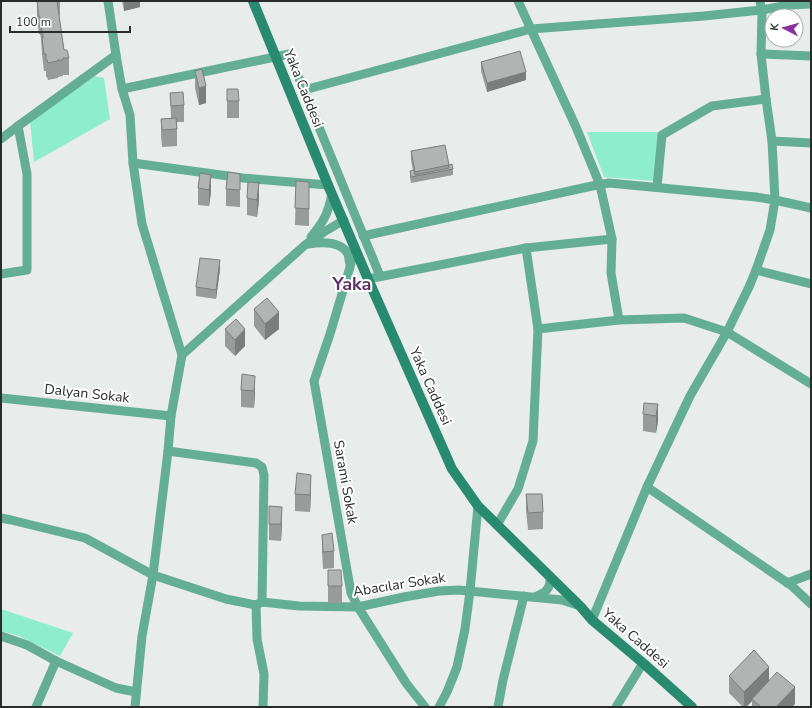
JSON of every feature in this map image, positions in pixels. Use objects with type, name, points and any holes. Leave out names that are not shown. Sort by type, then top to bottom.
[{"type":"street","points":[[108,1],[122,89],[130,115],[133,163],[142,224],[182,355],[171,416],[153,575],[142,636],[135,707]]},
{"type":"street","name":"Yaka Caddesi","points":[[254,1],[330,189],[452,470],[478,506],[581,607],[592,620],[692,707]]},
{"type":"street","points":[[518,1],[576,126],[600,185],[612,239],[611,273],[619,320]]},
{"type":"street","points":[[304,90],[531,29],[650,20],[761,5],[811,4]]},
{"type":"street","points":[[592,620],[647,487],[690,396],[726,332],[756,270],[770,230],[775,200],[772,141],[761,54],[761,5]]},
{"type":"street","points":[[122,89],[289,54],[380,276]]},
{"type":"street","points":[[761,54],[811,56]]},
{"type":"street","points":[[1,138],[116,55]]},
{"type":"street","points":[[657,187],[662,135],[712,106],[766,99]]},
{"type":"street","points":[[1,274],[27,270],[27,174],[18,126]]},
{"type":"street","points":[[772,141],[811,143]]},
{"type":"street","points":[[133,163],[330,189],[329,208],[325,218],[305,245]]},
{"type":"street","points":[[363,236],[609,184],[657,187],[756,197],[811,208]]},
{"type":"street","points":[[182,355],[305,245],[344,220]]},
{"type":"street","points":[[368,278],[526,248],[612,239]]},
{"type":"street","points":[[305,245],[319,243],[340,247],[348,254],[350,267]]},
{"type":"street","name":"Sarami Sokak","points":[[355,247],[330,334],[314,381],[351,593],[358,607],[406,684],[425,707]]},
{"type":"street","points":[[497,524],[518,489],[533,441],[538,329],[526,248]]},
{"type":"street","points":[[756,270],[811,284]]},
{"type":"street","points":[[538,329],[619,320],[684,318],[726,332],[811,384]]},
{"type":"street","name":"Dalyan Sokak","points":[[1,398],[171,416]]},
{"type":"street","points":[[168,451],[256,463],[262,467],[264,475],[258,639],[264,674],[263,707]]},
{"type":"street","points":[[647,487],[810,600]]},
{"type":"street","points":[[439,707],[447,692],[456,667],[465,629],[478,506]]},
{"type":"street","name":"Abacılar Sokak","points":[[1,518],[84,538],[153,575],[226,599],[259,604],[358,607],[439,591],[459,590],[562,600],[581,607]]},
{"type":"street","points":[[787,583],[811,574]]},
{"type":"street","points":[[534,597],[543,594],[548,589],[550,577]]},
{"type":"street","points":[[498,707],[503,680],[524,596]]},
{"type":"street","points":[[1,636],[27,645],[56,661],[116,688],[136,692]]},
{"type":"street","points":[[36,707],[56,661]]},
{"type":"street","points":[[616,707],[643,663]]},
{"type":"green space","points":[[95,76],[104,78],[110,119],[34,162],[30,120]]},
{"type":"green space","points":[[587,132],[660,132],[654,181],[604,177]]},
{"type":"green space","points":[[1,609],[73,633],[60,656],[19,636],[1,631]]},
{"type":"building","points":[[37,1],[57,1],[64,50],[67,50],[69,58],[63,58],[63,60],[48,63],[46,60]]},
{"type":"building","points":[[520,51],[526,72],[487,83],[481,62]]},
{"type":"building","points":[[202,69],[206,86],[199,88],[195,71]]},
{"type":"building","points":[[227,89],[238,89],[239,101],[227,101]]},
{"type":"building","points":[[183,92],[184,105],[171,106],[170,93]]},
{"type":"building","points":[[176,118],[177,129],[162,130],[161,119]]},
{"type":"building","points":[[445,145],[449,165],[415,172],[411,151]]},
{"type":"building","points":[[452,164],[453,169],[411,177],[410,171],[414,170],[415,175],[449,168],[449,165]]},
{"type":"building","points":[[228,172],[240,174],[240,190],[226,189]]},
{"type":"building","points":[[200,173],[211,175],[209,190],[198,188]]},
{"type":"building","points":[[296,181],[309,182],[309,209],[295,208]]},
{"type":"building","points":[[248,182],[259,183],[257,200],[247,198]]},
{"type":"building","points":[[200,258],[220,260],[216,290],[196,287]]},
{"type":"building","points":[[267,298],[279,312],[265,324],[254,309]]},
{"type":"building","points":[[236,319],[245,329],[235,340],[225,329]]},
{"type":"building","points":[[242,374],[255,376],[254,391],[241,390]]},
{"type":"building","points":[[644,403],[658,404],[656,416],[643,414]]},
{"type":"building","points":[[297,473],[311,475],[310,495],[295,494]]},
{"type":"building","points":[[526,494],[542,494],[543,512],[528,513]]},
{"type":"building","points":[[269,506],[282,507],[281,524],[269,524]]},
{"type":"building","points":[[332,533],[334,551],[323,552],[322,535]]},
{"type":"building","points":[[328,570],[341,570],[342,586],[328,586]]},
{"type":"building","points":[[754,650],[769,667],[744,692],[729,676]]},
{"type":"building","points":[[777,672],[795,687],[776,707],[761,707],[752,699]]},
{"type":"district","name":"Yaka","points":[[352,284]]}]
